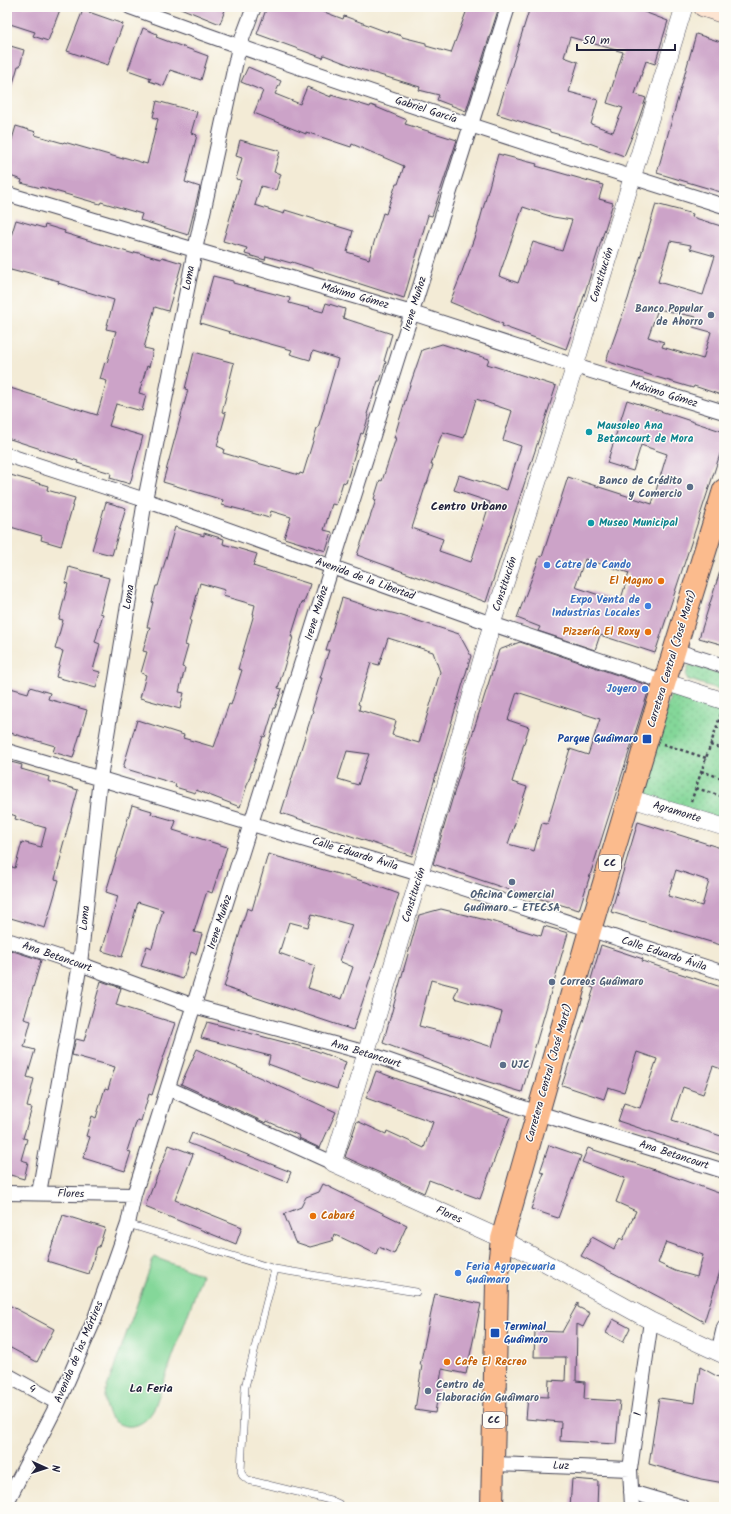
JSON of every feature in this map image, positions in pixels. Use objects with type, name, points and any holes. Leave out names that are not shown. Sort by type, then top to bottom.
[{"type":"highway","name":"Carretera Central (José Martí)","points":[[492,1507],[497,1284],[502,1239],[629,798],[724,490]]},
{"type":"main road","points":[[703,7],[724,14]]},
{"type":"street","name":"Gabriel García","points":[[130,7],[238,47],[471,125],[724,206]]},
{"type":"street","name":"Loma","points":[[39,1193],[80,964],[100,778],[145,500],[194,250],[238,47],[254,7]]},
{"type":"street","name":"Irene Muñoz","points":[[134,1195],[508,7]]},
{"type":"street","name":"Constitución","points":[[333,1163],[420,874],[492,624],[575,366],[684,7]]},
{"type":"street","name":"Máximo Gómez","points":[[7,194],[412,313],[575,366],[724,412]]},
{"type":"street","name":"Avenida de la Libertad","points":[[7,455],[145,500],[492,624],[724,701]]},
{"type":"street","points":[[674,650],[724,666]]},
{"type":"street","name":"Calle Eduardo Ávila","points":[[7,750],[420,874],[724,973]]},
{"type":"street","name":"Agramonte","points":[[629,798],[724,827]]},
{"type":"street","name":"Ana Betancourt","points":[[7,940],[80,964],[194,1006],[367,1053],[538,1113],[724,1171]]},
{"type":"street","name":"Flores","points":[[168,1088],[502,1239],[651,1321],[721,1354]]},
{"type":"street","name":"Flores","points":[[7,1193],[134,1195]]},
{"type":"street","name":"Avenida de los Mártires","points":[[7,1502],[58,1403],[95,1318],[128,1224],[134,1195]]},
{"type":"street","name":"1","points":[[632,1507],[630,1469],[651,1321]]},
{"type":"street","points":[[721,1354],[724,1327]]},
{"type":"street","name":"4","points":[[7,1375],[58,1403]]},
{"type":"street","name":"Luz","points":[[493,1464],[630,1469]]},
{"type":"street","points":[[631,1492],[682,1507]]},
{"type":"lane","points":[[128,1224],[274,1269],[416,1292]]},
{"type":"lane","points":[[274,1269],[245,1387],[241,1471],[243,1476],[248,1480],[330,1500],[339,1504],[341,1507]]},
{"type":"path","points":[[687,815],[721,712],[724,713]]},
{"type":"path","points":[[716,727],[724,730]]},
{"type":"path","points":[[647,739],[706,758]]},
{"type":"path","points":[[710,745],[724,749]]},
{"type":"path","points":[[701,771],[724,779]]},
{"type":"path","points":[[696,788],[724,797]]},
{"type":"green space","points":[[693,665],[724,675],[724,691],[687,679],[686,676],[688,666]]},
{"type":"green space","name":"Parque Guáimaro","points":[[672,691],[724,708],[724,820],[639,794]]},
{"type":"green space","points":[[154,1257],[202,1275],[154,1409],[147,1419],[138,1424],[129,1426],[121,1425],[113,1420],[108,1412],[105,1402],[106,1390]]},
{"type":"building","points":[[7,7],[61,7],[48,41],[33,36],[35,32],[7,23]]},
{"type":"building","points":[[178,7],[226,7],[220,24]]},
{"type":"building","points":[[267,7],[311,7],[343,19],[344,16],[402,37],[426,43],[426,46],[451,53],[468,7],[499,7],[466,111],[437,100],[439,95],[419,90],[420,87],[360,69],[324,55],[323,58],[257,34]]},
{"type":"building","points":[[530,7],[631,7],[668,21],[655,64],[646,61],[635,94],[646,98],[624,156],[592,144],[550,132],[497,114]],"holes":[[[570,37],[623,52],[607,103],[623,108],[613,132],[591,124],[598,100],[569,92],[578,62],[564,57]]]},
{"type":"building","points":[[83,10],[123,24],[108,65],[67,51]]},
{"type":"building","points":[[143,28],[157,34],[156,37],[208,56],[201,80],[170,70],[164,86],[149,81],[151,78],[128,70]]},
{"type":"building","points":[[696,34],[724,43],[724,193],[657,173]]},
{"type":"building","points":[[7,45],[24,50],[10,94],[7,94]]},
{"type":"building","points":[[248,67],[281,81],[275,94],[300,104],[307,87],[331,97],[331,95],[370,107],[371,105],[407,120],[405,124],[457,140],[432,216],[428,215],[404,298],[292,262],[266,256],[265,260],[245,254],[247,248],[223,241],[241,180],[236,179],[242,158],[236,156],[240,140],[280,151],[274,172],[281,174],[276,190],[261,186],[255,205],[284,214],[285,210],[353,231],[347,252],[369,259],[383,213],[386,214],[404,166],[352,144],[351,147],[306,132],[306,134],[254,113],[263,91],[241,82]]},
{"type":"building","points":[[157,101],[197,112],[191,133],[197,135],[185,182],[200,187],[188,235],[140,220],[142,214],[101,202],[100,204],[41,187],[21,183],[22,180],[7,175],[7,156],[16,126],[36,132],[35,135],[147,164],[158,119],[153,117]]},
{"type":"building","points":[[498,154],[537,164],[536,166],[603,185],[599,199],[613,203],[566,349],[502,326],[503,324],[450,302],[478,227]],"holes":[[[523,207],[553,217],[572,220],[562,251],[533,242],[518,283],[499,276]]]},
{"type":"building","points":[[656,204],[693,214],[692,217],[724,227],[724,396],[606,361],[628,299]],"holes":[[[670,241],[691,245],[690,249],[715,256],[703,295],[658,282]],[[658,309],[696,317],[693,327],[711,332],[703,359],[662,347],[664,342],[648,337]]]},
{"type":"building","points":[[16,220],[44,228],[45,225],[65,231],[64,233],[134,254],[135,252],[161,259],[162,257],[182,263],[168,311],[155,307],[144,348],[153,350],[149,367],[147,366],[139,393],[146,395],[142,411],[116,404],[109,426],[143,436],[130,484],[110,478],[111,473],[77,463],[78,461],[7,438],[7,387],[97,415],[107,381],[100,379],[105,362],[107,363],[116,331],[106,329],[114,300],[58,283],[59,281],[22,271],[22,273],[7,269],[7,249]]},
{"type":"building","points":[[213,276],[233,281],[233,283],[290,298],[289,303],[323,312],[326,303],[345,309],[343,318],[392,334],[384,361],[386,362],[367,414],[369,415],[363,434],[361,433],[346,483],[343,482],[336,505],[332,504],[324,530],[332,532],[326,551],[284,538],[291,517],[271,511],[269,518],[222,505],[223,500],[163,482],[188,390],[185,389],[194,352],[234,363],[222,412],[226,413],[217,446],[224,449],[223,453],[299,475],[300,473],[303,474],[338,359],[313,351],[310,360],[290,354],[292,350],[249,339],[200,323]]},
{"type":"building","points":[[442,344],[489,359],[487,364],[556,386],[486,602],[357,555],[376,500],[374,499],[380,480],[382,481],[396,438],[394,438],[422,350]],"holes":[[[476,399],[512,411],[503,440],[521,446],[507,490],[459,475],[454,490],[490,502],[471,562],[439,551],[443,539],[412,528],[433,465],[431,465],[443,432],[464,438]]]},
{"type":"building","points":[[627,400],[724,432],[724,442],[655,653],[600,635],[595,650],[538,631],[540,627],[517,618],[540,556],[542,557],[568,477],[652,504],[667,454],[641,445],[633,471],[607,463]],"holes":[[[585,559],[629,573],[620,602],[575,587]]]},
{"type":"building","points":[[7,474],[48,486],[47,490],[75,498],[61,546],[41,540],[42,536],[7,526]]},
{"type":"building","points":[[106,502],[126,508],[112,555],[92,550]]},
{"type":"building","points":[[175,527],[204,536],[204,533],[224,539],[223,544],[257,554],[253,566],[310,584],[304,603],[302,602],[291,637],[293,637],[278,688],[282,689],[265,737],[263,736],[240,807],[196,790],[195,793],[175,787],[176,784],[123,768],[137,720],[184,735],[183,738],[214,747],[229,704],[231,705],[242,670],[238,669],[254,614],[255,605],[223,596],[225,590],[200,583],[185,645],[188,646],[182,667],[185,668],[179,692],[184,693],[180,709],[140,698],[146,675],[141,673],[147,652],[143,651],[150,627],[147,627],[152,602]]},
{"type":"building","points":[[722,565],[724,566],[724,645],[699,638]]},
{"type":"building","points":[[69,567],[109,578],[100,613],[103,614],[95,642],[100,644],[93,670],[100,672],[96,688],[56,677],[63,651],[55,649],[63,620],[59,619],[68,584],[65,583]]},
{"type":"building","points":[[342,598],[459,634],[471,656],[412,856],[281,813],[313,711],[312,710],[322,678],[320,678],[329,650],[326,650]],"holes":[[[388,638],[433,652],[440,672],[419,743],[392,735],[396,721],[359,710],[360,705],[358,704],[371,663],[379,665]],[[347,751],[369,754],[358,785],[338,779]]]},
{"type":"building","points":[[520,642],[650,686],[579,910],[516,892],[433,864],[499,650]],"holes":[[[517,692],[600,719],[588,755],[570,749],[547,824],[542,823],[534,851],[508,844],[527,787],[512,782],[529,727],[508,720]]]},
{"type":"building","points":[[7,687],[28,693],[30,687],[50,693],[48,699],[87,710],[73,758],[53,752],[55,746],[7,732]]},
{"type":"building","points":[[7,761],[22,765],[21,769],[49,777],[48,781],[78,790],[55,879],[59,880],[45,928],[7,917],[7,865],[15,868],[22,842],[41,847],[46,828],[15,819],[16,816],[7,813]]},
{"type":"building","points":[[132,805],[152,811],[151,814],[176,821],[173,830],[227,847],[212,893],[207,891],[194,932],[202,934],[196,954],[191,952],[183,979],[141,966],[147,946],[152,948],[163,910],[138,902],[122,957],[102,951],[118,896],[106,892]]},
{"type":"building","points":[[638,822],[724,849],[724,946],[611,912]],"holes":[[[676,870],[709,881],[702,906],[668,896]]]},
{"type":"building","points":[[268,854],[366,882],[399,894],[353,1030],[224,987],[247,908],[252,910]],"holes":[[[312,914],[352,925],[339,961],[353,967],[342,999],[308,988],[315,966],[279,953],[289,922],[308,927]]]},
{"type":"building","points":[[441,909],[498,923],[541,936],[544,926],[568,933],[522,1092],[482,1080],[383,1043],[419,915]],"holes":[[[431,980],[458,987],[454,998],[502,1012],[492,1047],[419,1026]]]},
{"type":"building","points":[[601,945],[643,959],[642,961],[724,988],[724,1070],[713,1066],[703,1094],[683,1087],[672,1120],[724,1137],[724,1156],[618,1121],[624,1103],[640,1108],[657,1059],[637,1052],[624,1092],[608,1087],[604,1099],[562,1085],[594,988],[589,986]]},
{"type":"building","points":[[7,949],[41,960],[24,1019],[31,1021],[24,1047],[35,1050],[27,1077],[34,1079],[27,1107],[32,1108],[23,1138],[27,1139],[21,1160],[28,1162],[24,1179],[7,1174]]},
{"type":"building","points":[[101,981],[121,988],[116,1005],[175,1023],[152,1095],[149,1094],[141,1121],[137,1120],[127,1151],[131,1152],[125,1171],[83,1158],[90,1137],[86,1136],[92,1116],[96,1118],[105,1088],[108,1089],[115,1067],[72,1055],[76,1039],[84,1041]]},
{"type":"building","points":[[207,1022],[314,1050],[346,1062],[337,1089],[268,1064],[270,1056],[201,1038]]},
{"type":"building","points":[[197,1049],[336,1112],[320,1148],[299,1138],[300,1136],[267,1121],[266,1123],[181,1084]]},
{"type":"building","points":[[376,1071],[408,1083],[448,1094],[510,1117],[480,1199],[429,1180],[424,1193],[345,1157],[357,1121],[386,1134],[387,1131],[424,1148],[433,1122],[366,1098]]},
{"type":"building","points":[[192,1133],[291,1172],[287,1182],[188,1143]]},
{"type":"building","points":[[169,1145],[193,1154],[175,1200],[242,1227],[236,1244],[145,1207]]},
{"type":"building","points":[[549,1145],[581,1156],[558,1218],[531,1209],[544,1173],[540,1172]]},
{"type":"building","points":[[588,1148],[724,1195],[724,1259],[704,1322],[581,1256],[592,1237],[614,1249],[620,1238],[623,1240],[636,1211],[616,1202],[625,1178],[582,1162]],"holes":[[[666,1242],[703,1255],[697,1277],[675,1271],[658,1263]]]},
{"type":"building","points":[[323,1184],[407,1225],[394,1254],[379,1247],[376,1254],[334,1234],[332,1241],[310,1247],[295,1242],[284,1214],[301,1207],[306,1197],[319,1192]]},
{"type":"building","points":[[63,1215],[105,1228],[99,1247],[97,1247],[89,1274],[47,1261]]},
{"type":"building","points":[[435,1294],[481,1304],[466,1374],[442,1369],[435,1413],[415,1410],[422,1365],[420,1365]]},
{"type":"building","points":[[578,1303],[578,1307],[590,1313],[583,1327],[577,1324],[576,1381],[585,1382],[584,1399],[620,1401],[616,1444],[560,1441],[561,1422],[526,1419],[528,1396],[548,1397],[549,1380],[565,1381],[566,1357],[534,1357],[535,1331],[562,1332]]},
{"type":"building","points":[[7,1304],[54,1329],[37,1362],[7,1346]]},
{"type":"building","points":[[613,1319],[630,1328],[623,1342],[606,1333]]},
{"type":"building","points":[[700,1367],[724,1380],[724,1483],[701,1479],[649,1464],[659,1398],[695,1403]]},
{"type":"building","points":[[572,1479],[598,1481],[597,1507],[570,1507]]},
{"type":"place","name":"Banco Popular de Ahorro","points":[[711,315]]},
{"type":"place","name":"Mausoleo Ana Betancourt de Mora","points":[[589,432]]},
{"type":"place","name":"Banco de Crédito y Comercio","points":[[690,487]]},
{"type":"place","name":"Museo Municipal","points":[[591,523]]},
{"type":"place","name":"Catre de Cando","points":[[547,565]]},
{"type":"place","name":"El Magno","points":[[661,581]]},
{"type":"place","name":"Expo Venta de Industrias Locales","points":[[648,606]]},
{"type":"place","name":"Pizzería El Roxy","points":[[648,632]]},
{"type":"place","name":"Joyero","points":[[645,689]]},
{"type":"place","name":"Parque Guáimaro","points":[[647,739]]},
{"type":"place","name":"Oficina Comercial Guáimaro - ETECSA","points":[[512,882]]},
{"type":"place","name":"Correos Guáimaro","points":[[552,982]]},
{"type":"place","name":"UJC","points":[[503,1065]]},
{"type":"place","name":"Cabaré","points":[[313,1216]]},
{"type":"place","name":"Feria Agropecuaria Guáimaro","points":[[458,1273]]},
{"type":"place","name":"Terminal Guáimaro","points":[[495,1333]]},
{"type":"place","name":"Cafe El Recreo","points":[[447,1362]]},
{"type":"place","name":"Centro de Elaboración Guáimaro","points":[[428,1391]]},
{"type":"district","name":"Centro Urbano","points":[[469,506]]},
{"type":"district","name":"La Feria","points":[[151,1388]]}]
